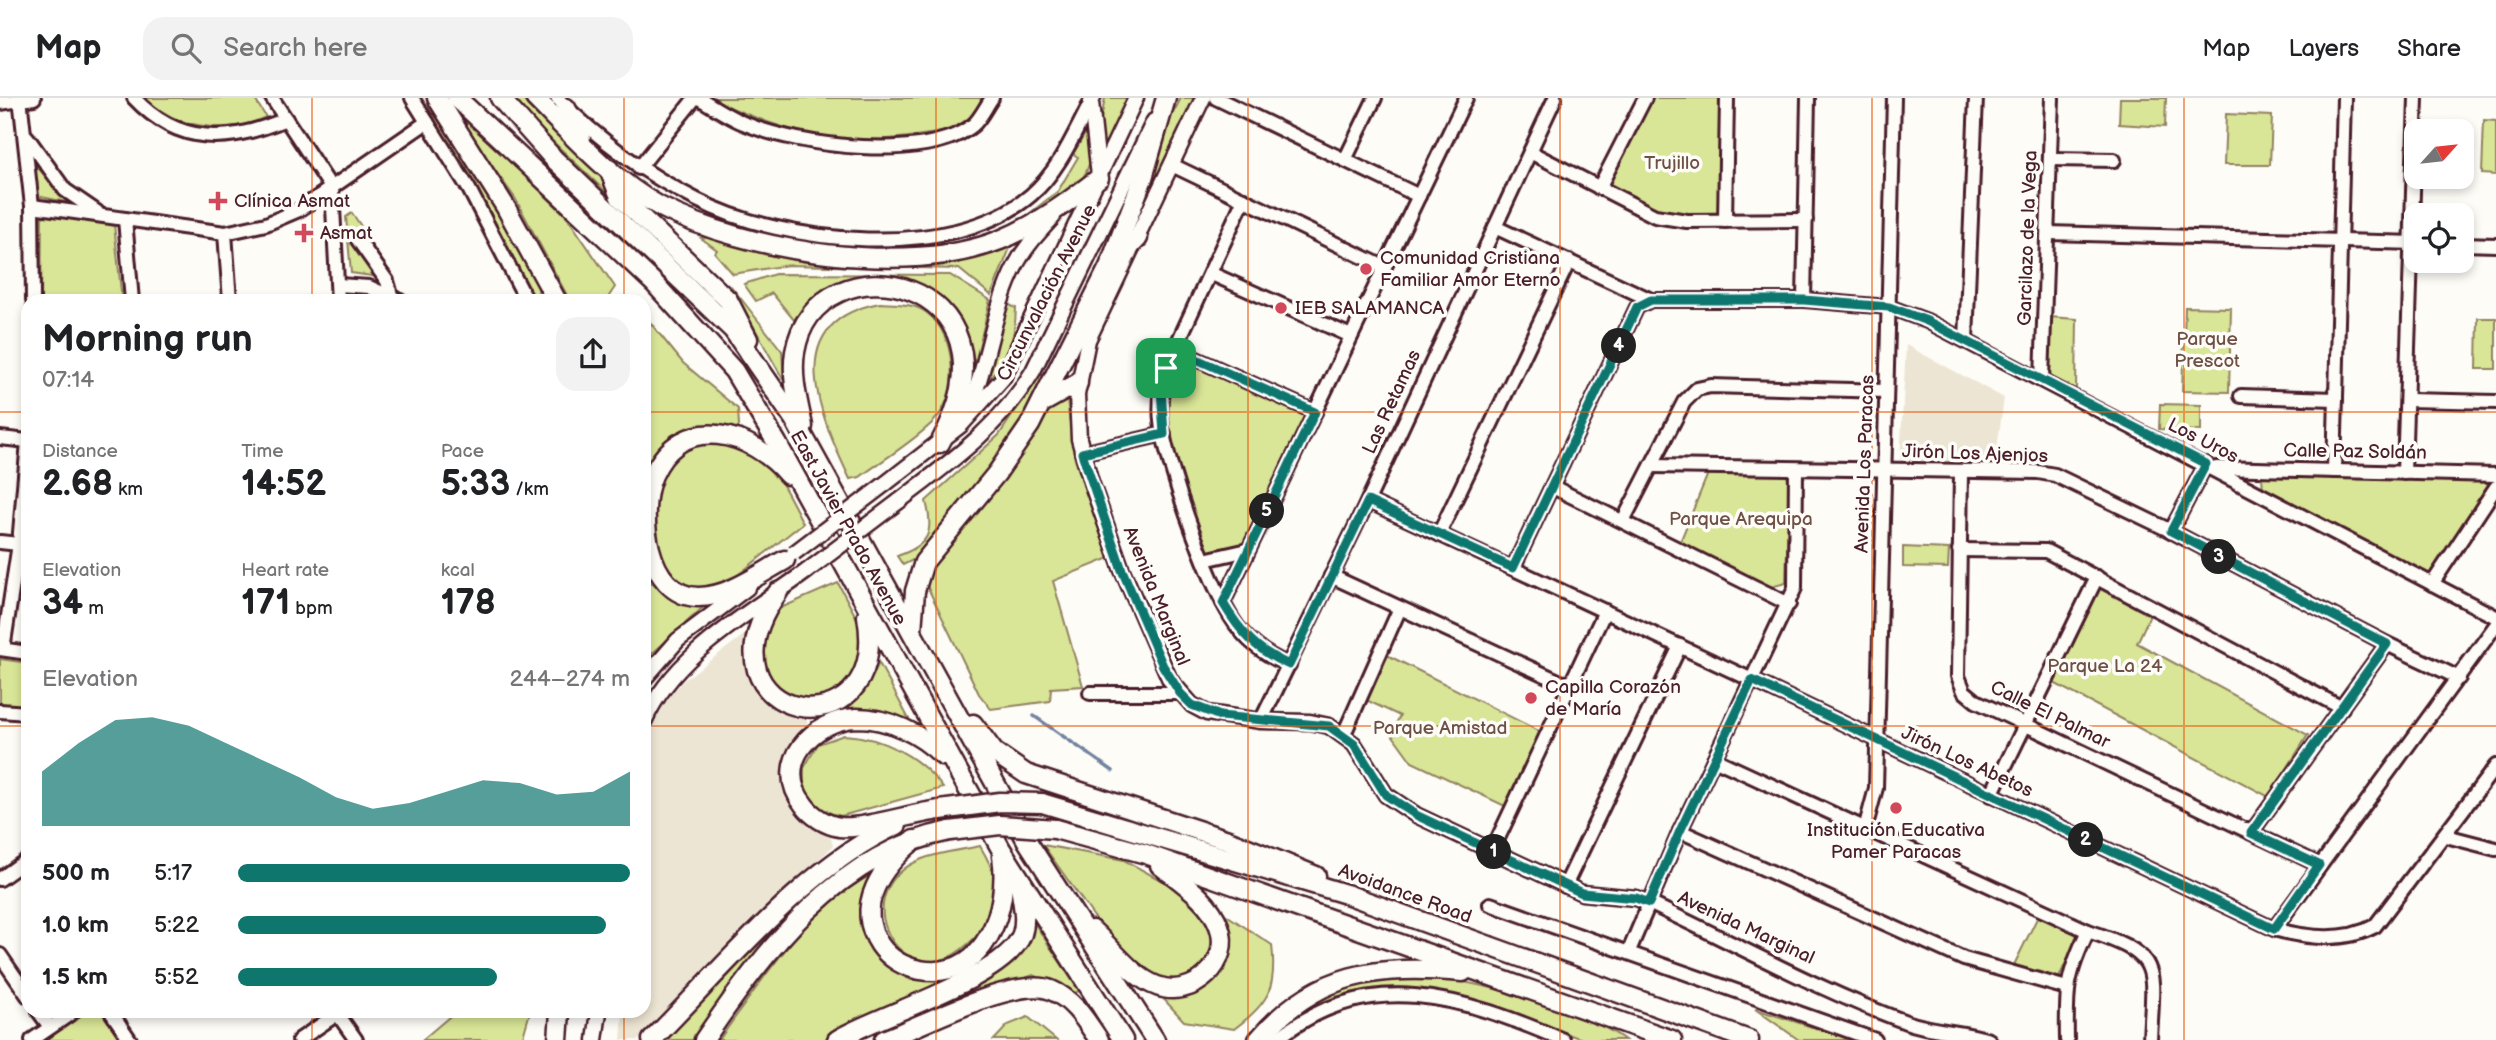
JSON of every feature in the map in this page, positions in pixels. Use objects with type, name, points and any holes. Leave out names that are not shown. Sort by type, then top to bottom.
[{"type":"highway","points":[[424,98],[478,162]]},
{"type":"highway","points":[[437,98],[478,162],[554,294]]},
{"type":"highway","name":"East Javier Prado Avenue","points":[[457,98],[654,283],[721,353],[756,404],[1001,849],[1123,1040]]},
{"type":"highway","name":"East Javier Prado Avenue","points":[[500,98],[554,159],[733,330],[757,361],[806,440],[1027,841],[1155,1040]]},
{"type":"highway","points":[[535,98],[586,150],[657,204],[730,234],[780,247],[860,256],[927,256],[998,241],[1030,227],[1099,178]]},
{"type":"highway","points":[[912,633],[915,591],[924,562],[1009,457],[1044,402],[1110,268],[1143,178],[1165,98]]},
{"type":"highway","points":[[561,103],[586,150]]},
{"type":"highway","points":[[609,169],[620,197],[728,300],[757,361]]},
{"type":"highway","points":[[1110,268],[1138,238]]},
{"type":"highway","points":[[545,294],[546,279]]},
{"type":"highway","points":[[806,440],[794,372],[795,351],[804,326],[822,306],[838,294],[858,286],[886,284],[914,290],[931,300],[950,320],[961,345],[963,386],[956,413],[940,443]]},
{"type":"highway","points":[[1044,402],[1078,383]]},
{"type":"highway","points":[[651,483],[652,477],[668,454],[687,441],[709,435],[731,435],[767,453],[809,501]]},
{"type":"highway","points":[[651,557],[662,578],[678,592],[697,597],[715,595],[790,556]]},
{"type":"highway","points":[[778,592],[757,630],[755,663],[769,691],[779,700],[799,707],[814,708],[833,703],[857,685],[867,666],[870,647],[864,602]]},
{"type":"highway","points":[[943,689],[994,752],[1026,774],[1094,794],[1268,855],[1310,873],[1346,894]]},
{"type":"highway","points":[[940,810],[863,825],[835,826],[819,819],[801,802],[793,778],[795,756],[806,739],[817,729],[839,720],[863,718],[908,731],[929,743],[953,766]]},
{"type":"highway","name":"Avoidance Road","points":[[940,810],[988,803],[1042,803],[1346,894],[1749,1040]]},
{"type":"highway","points":[[652,1040],[821,871],[887,830],[940,810]]},
{"type":"highway","points":[[704,1040],[763,961],[813,905],[863,866],[914,840],[950,831],[1009,825],[1055,829],[1146,854],[1672,1040]]},
{"type":"highway","points":[[914,840],[878,879],[869,912],[873,931],[884,949],[899,962],[922,970],[939,971],[961,962],[976,952],[992,932],[1004,896],[1001,849]]},
{"type":"highway","points":[[1071,911],[1151,983],[1173,989],[1202,979],[1213,969],[1220,955],[1222,934],[1217,920],[1194,892],[1146,854]]},
{"type":"highway","points":[[837,1040],[941,992],[1009,953],[1023,934],[1019,879]]},
{"type":"highway","points":[[1258,1040],[1277,1019],[1309,995],[1360,972],[1402,968],[1489,975]]},
{"type":"highway","points":[[884,1040],[999,994],[1031,986],[1053,991],[1067,999],[1099,1040]]},
{"type":"highway","points":[[1603,1016],[1637,1040]]},
{"type":"highway","points":[[558,1040],[559,1018]]},
{"type":"main road","name":"Circunvalación Avenue","points":[[651,671],[678,640],[940,443],[995,390],[1011,366],[1136,98]]},
{"type":"main road","name":"Circunvalación Avenue","points":[[651,707],[656,696],[679,668],[982,437],[1018,396],[1165,98]]},
{"type":"main road","name":"Avenida Marginal","points":[[1203,98],[1088,340],[1078,383],[1076,407],[1082,453],[1122,570],[1163,666],[1180,693],[1207,713],[1261,721],[1310,722],[1329,726],[1354,744],[1378,785],[1400,806],[1565,886],[1594,896],[1636,898],[1649,903]]},
{"type":"main road","points":[[1092,100],[1099,178]]},
{"type":"main road","points":[[961,425],[975,396],[1000,301],[1017,263],[1039,232],[1066,203]]},
{"type":"main road","points":[[558,1040],[567,1018]]},
{"type":"main road","points":[[595,1040],[598,1018]]},
{"type":"street","points":[[134,98],[149,114],[174,130],[220,136],[254,133],[286,119]]},
{"type":"street","points":[[272,98],[332,189],[338,294]]},
{"type":"street","points":[[412,98],[482,213],[523,294]]},
{"type":"street","points":[[639,168],[697,98],[747,125],[806,139],[885,146],[935,141],[956,135],[975,124],[992,98]]},
{"type":"street","points":[[1216,98],[1419,196]]},
{"type":"street","points":[[1345,160],[1375,98]]},
{"type":"street","points":[[1223,603],[1466,98]]},
{"type":"street","name":"Las Retamas","points":[[1261,721],[1368,501],[1555,98]]},
{"type":"street","points":[[1600,188],[1645,98]]},
{"type":"street","points":[[1725,221],[1727,98]]},
{"type":"street","points":[[1804,300],[1808,98]]},
{"type":"street","name":"Avenida Los Paracas","points":[[1865,828],[1876,798],[1895,98]]},
{"type":"street","points":[[1966,340],[1976,98]]},
{"type":"street","name":"Garcilazo de la Vega","points":[[2042,379],[2052,98]]},
{"type":"street","points":[[2334,471],[2344,98]]},
{"type":"street","points":[[2415,203],[2416,98]]},
{"type":"street","points":[[0,103],[25,99],[24,132],[32,206],[33,294]]},
{"type":"street","points":[[561,103],[639,168],[699,202],[766,225],[801,232],[916,238],[975,227],[1007,213],[1032,194],[1052,173],[1092,100]]},
{"type":"street","points":[[32,206],[225,233],[299,210],[428,122]]},
{"type":"street","points":[[24,132],[65,190],[88,208],[107,216]]},
{"type":"street","points":[[1530,152],[1655,216],[1687,221],[1806,220]]},
{"type":"street","points":[[2051,159],[2115,160]]},
{"type":"street","points":[[1172,165],[1384,267]]},
{"type":"street","points":[[1244,200],[1212,274],[1174,349],[1161,389],[1164,434],[1205,560],[1223,603],[1239,629],[1258,649],[1289,665]]},
{"type":"street","points":[[125,219],[131,294]]},
{"type":"street","points":[[1495,227],[1651,300]]},
{"type":"street","points":[[225,233],[229,294]]},
{"type":"street","points":[[2048,233],[2404,243]]},
{"type":"street","points":[[358,240],[394,294]]},
{"type":"street","points":[[2474,244],[2496,245]]},
{"type":"street","points":[[1439,534],[1569,261]]},
{"type":"street","points":[[2404,473],[2413,273]]},
{"type":"street","points":[[1212,274],[1351,336]]},
{"type":"street","points":[[338,285],[369,287],[386,294]]},
{"type":"street","points":[[1513,568],[1637,307],[1651,300]]},
{"type":"street","name":"Los Uros","points":[[1651,300],[1804,300],[1889,307],[1966,340],[2496,617]]},
{"type":"street","points":[[1174,349],[1315,412]]},
{"type":"street","points":[[1623,521],[1684,402],[1698,389],[1711,386],[1886,391]]},
{"type":"street","points":[[2241,396],[2336,399]]},
{"type":"street","points":[[2407,400],[2496,402]]},
{"type":"street","points":[[1082,453],[1164,434]]},
{"type":"street","points":[[0,438],[21,440]]},
{"type":"street","name":"Jirón Los Ajenjos","points":[[1652,466],[1961,473],[2038,472],[2055,475],[2171,531],[2387,644],[2459,677]]},
{"type":"street","points":[[2171,531],[2209,466]]},
{"type":"street","name":"Calle Paz Soldán","points":[[2209,466],[2496,475]]},
{"type":"street","points":[[1629,951],[1680,831],[1795,588],[1796,469]]},
{"type":"street","points":[[2258,492],[2257,481],[2266,469]]},
{"type":"street","name":"Calle El Palmar","points":[[1961,473],[1958,676],[1964,691],[1976,701],[2319,865]]},
{"type":"street","points":[[1553,487],[1789,604]]},
{"type":"street","points":[[2432,584],[2496,487]]},
{"type":"street","name":"Jirón Los Abetos","points":[[1368,501],[1752,680],[2274,929],[2314,937],[2363,932],[2385,916],[2496,765]]},
{"type":"street","points":[[0,542],[21,545]]},
{"type":"street","points":[[1205,560],[1248,550]]},
{"type":"street","points":[[1959,550],[2046,551],[2342,708]]},
{"type":"street","points":[[21,559],[2,649],[21,652]]},
{"type":"street","points":[[1331,576],[1569,687]]},
{"type":"street","points":[[1992,795],[2097,577]]},
{"type":"street","points":[[1343,734],[1401,608]]},
{"type":"street","points":[[1492,851],[1605,611]]},
{"type":"street","points":[[2274,929],[2496,625]]},
{"type":"street","points":[[2251,833],[2387,644]]},
{"type":"street","points":[[1565,886],[1680,646]]},
{"type":"street","points":[[1090,693],[1180,693]]},
{"type":"street","points":[[0,711],[21,712]]},
{"type":"street","points":[[1714,759],[2088,932],[2137,950],[2146,962],[2152,980],[2150,1040]]},
{"type":"street","points":[[1680,831],[1964,960],[2067,988]]},
{"type":"street","points":[[2446,836],[2496,849]]},
{"type":"street","points":[[0,878],[21,864]]},
{"type":"street","name":"Avenida Marginal","points":[[1649,903],[1905,1022],[1989,1040]]},
{"type":"street","points":[[1490,904],[1875,1040]]},
{"type":"street","points":[[2067,1040],[2067,988],[2071,965],[2088,932]]},
{"type":"street","points":[[0,956],[21,986]]},
{"type":"street","points":[[1276,1040],[1306,1018],[1328,1007],[1374,995],[1394,993],[1434,997],[1563,1040]]},
{"type":"street","points":[[43,1018],[50,1027]]},
{"type":"street","points":[[32,1040],[64,1018]]},
{"type":"street","points":[[115,1018],[130,1040]]},
{"type":"street","points":[[299,1040],[330,1018]]},
{"type":"street","points":[[342,1018],[356,1040]]},
{"type":"shaded area","points":[[1906,345],[2004,398],[1994,470],[1900,460]]},
{"type":"shaded area","points":[[748,632],[745,650],[759,694],[779,710],[806,716],[808,728],[792,745],[782,762],[790,803],[800,819],[830,834],[833,846],[638,1040],[621,1040],[623,1018],[651,1018],[651,728],[663,702],[684,680]]},
{"type":"green space","points":[[141,98],[254,98],[266,117],[234,126],[200,126],[168,116]]},
{"type":"green space","points":[[418,98],[443,127],[499,213],[529,264],[536,279],[538,294],[530,294],[465,166]]},
{"type":"green space","points":[[513,98],[526,98],[599,170],[607,193],[546,135]]},
{"type":"green space","points":[[709,98],[982,100],[970,121],[958,128],[892,139],[865,140],[812,134],[787,128]]},
{"type":"green space","points":[[1105,98],[1129,98],[1102,154],[1101,119]]},
{"type":"green space","points":[[1181,98],[1195,98],[1129,238],[1161,136]]},
{"type":"green space","name":"Trujillo","points":[[1651,98],[1722,98],[1720,216],[1656,211],[1606,186]]},
{"type":"green space","points":[[2120,98],[2166,98],[2165,127],[2119,124]]},
{"type":"green space","points":[[2226,114],[2272,116],[2270,165],[2224,165]]},
{"type":"green space","points":[[463,115],[567,217],[615,287],[610,294],[566,294],[515,198],[458,119]]},
{"type":"green space","points":[[2484,120],[2496,121],[2496,175],[2482,174]]},
{"type":"green space","points":[[1091,124],[1089,164],[1085,175],[1060,201],[1019,227],[1021,220],[1058,191],[1078,157],[1073,154]]},
{"type":"green space","points":[[35,165],[65,197],[66,202],[37,196]]},
{"type":"green space","points":[[352,213],[363,229],[351,238],[379,277],[351,273],[346,217]]},
{"type":"green space","points":[[48,215],[114,224],[121,294],[41,294],[42,217]]},
{"type":"green space","points":[[714,237],[948,260],[1010,248],[991,295],[959,269],[788,265],[733,274],[715,253],[717,250],[701,238]]},
{"type":"green space","points":[[775,274],[950,275],[990,300],[975,364],[967,333],[959,317],[938,296],[924,288],[908,282],[875,277],[845,280],[824,292],[794,320],[772,293],[756,301],[744,284]]},
{"type":"green space","points":[[731,286],[782,351],[784,381]]},
{"type":"green space","points":[[880,303],[917,307],[937,323],[949,350],[951,381],[942,410],[926,429],[860,477],[850,479],[819,401],[816,374],[818,350],[828,330],[848,313]]},
{"type":"green space","points":[[1005,303],[1016,308],[1012,340],[1000,365],[986,383],[983,382]]},
{"type":"green space","name":"Parque Prescot","points":[[2185,307],[2231,308],[2229,392],[2182,391]]},
{"type":"green space","points":[[2049,317],[2077,319],[2076,390],[2052,378],[2049,372]]},
{"type":"green space","points":[[2478,318],[2496,318],[2496,369],[2477,369]]},
{"type":"green space","points":[[651,324],[683,363],[738,409],[739,426],[735,430],[715,428],[651,475]]},
{"type":"green space","points":[[1176,358],[1305,415],[1245,544],[1208,552],[1182,481],[1171,432],[1170,383]]},
{"type":"green space","points":[[1040,374],[1047,378],[1004,450],[915,559],[903,565],[897,556],[917,547],[927,536],[929,521],[926,501],[999,435]]},
{"type":"green space","points":[[1064,378],[1075,460],[1110,558],[1053,581],[1083,686],[1051,688],[1050,701],[991,709],[979,694],[926,584],[933,565],[1003,480]]},
{"type":"green space","points":[[2160,404],[2201,405],[2201,431],[2159,429]]},
{"type":"green space","points":[[706,442],[739,445],[761,457],[785,488],[803,523],[723,587],[700,592],[674,582],[657,556],[655,485],[668,464],[682,452]]},
{"type":"green space","name":"Parque Arequipa","points":[[1709,471],[1786,474],[1789,481],[1786,583],[1771,587],[1680,542]]},
{"type":"green space","points":[[2267,474],[2496,480],[2431,578],[2263,489],[2262,477]]},
{"type":"green space","points":[[1903,547],[1949,549],[1948,568],[1903,567]]},
{"type":"green space","points":[[651,582],[674,598],[710,601],[651,655]]},
{"type":"green space","points":[[838,583],[864,632],[854,681],[814,703],[774,690],[758,655],[776,610]]},
{"type":"green space","name":"Parque La 24","points":[[2101,585],[2152,611],[2137,643],[2308,735],[2269,797],[2052,682]]},
{"type":"green space","name":"Parque Amistad","points":[[1385,654],[1543,733],[1509,808],[1412,762],[1391,733],[1400,716],[1364,699]]},
{"type":"green space","points":[[0,659],[21,662],[21,708],[0,707]]},
{"type":"green space","points":[[879,663],[910,721],[869,709],[845,710],[844,706],[867,686]]},
{"type":"green space","points":[[844,735],[886,744],[900,751],[924,767],[943,788],[841,816],[818,810],[804,786],[804,768],[818,744]]},
{"type":"green space","points":[[1043,845],[1124,860],[1177,889],[1202,909],[1213,929],[1214,958],[1185,983],[1158,982],[1119,952]]},
{"type":"green space","points":[[980,846],[993,872],[995,887],[989,916],[982,930],[962,949],[939,960],[919,960],[901,950],[889,934],[883,915],[886,894],[898,874],[922,859]]},
{"type":"green space","points":[[871,875],[861,916],[874,950],[892,970],[911,980],[951,980],[836,1028],[825,1040],[719,1040],[786,948],[826,906]]},
{"type":"green space","points":[[2040,912],[2079,933],[2058,980],[2014,965]]},
{"type":"green space","points":[[1225,914],[1272,945],[1273,973],[1268,993],[1255,1011],[1234,1029],[1184,1021],[1157,992],[1208,982]]},
{"type":"green space","points":[[780,922],[782,923],[696,1040],[666,1040]]},
{"type":"green space","points":[[1035,924],[1079,991],[1075,993],[1033,975],[931,1014],[925,1007],[998,969],[1028,945]]},
{"type":"green space","points":[[1374,976],[1422,977],[1490,988],[1566,1011],[1610,1030],[1625,1040],[1581,1039],[1537,1021],[1468,999],[1436,991],[1406,988],[1375,989],[1344,995],[1313,1009],[1280,1030],[1296,1008]]},
{"type":"green space","points":[[1755,1009],[1853,1040],[1799,1040]]},
{"type":"green space","points":[[1028,1017],[1056,1040],[994,1040],[1008,1025]]},
{"type":"green space","points":[[70,1018],[110,1018],[127,1040],[38,1040]]},
{"type":"green space","points":[[448,1018],[528,1018],[522,1040],[422,1040]]},
{"type":"waterway","points":[[1034,716],[1113,771]]},
{"type":"place","name":"Clínica Asmat","points":[[218,201]]},
{"type":"place","name":"Asmat","points":[[304,233]]},
{"type":"place","name":"Comunidad Cristiana Familiar Amor Eterno","points":[[1366,269]]},
{"type":"place","name":"IEB SALAMANCA","points":[[1281,308]]},
{"type":"place","name":"Capilla Corazón de María","points":[[1531,698]]},
{"type":"place","name":"Institución Educativa Pamer Paracas","points":[[1896,808]]},
{"type":"route","points":[[1651,300],[1804,300],[1889,307],[1927,321],[2206,464],[2171,531],[2387,644],[2251,833],[2319,865],[2274,929],[1752,680],[1649,903],[1636,898],[1594,896],[1565,886],[1400,806],[1378,785],[1354,744],[1329,726],[1310,722],[1261,721],[1220,716],[1192,705],[1180,693],[1163,666],[1122,570],[1082,453],[1164,434],[1161,421],[1161,389],[1166,368],[1174,349],[1315,412],[1223,603],[1239,629],[1258,649],[1289,665],[1368,501],[1513,568],[1641,303],[1651,300]]}]
